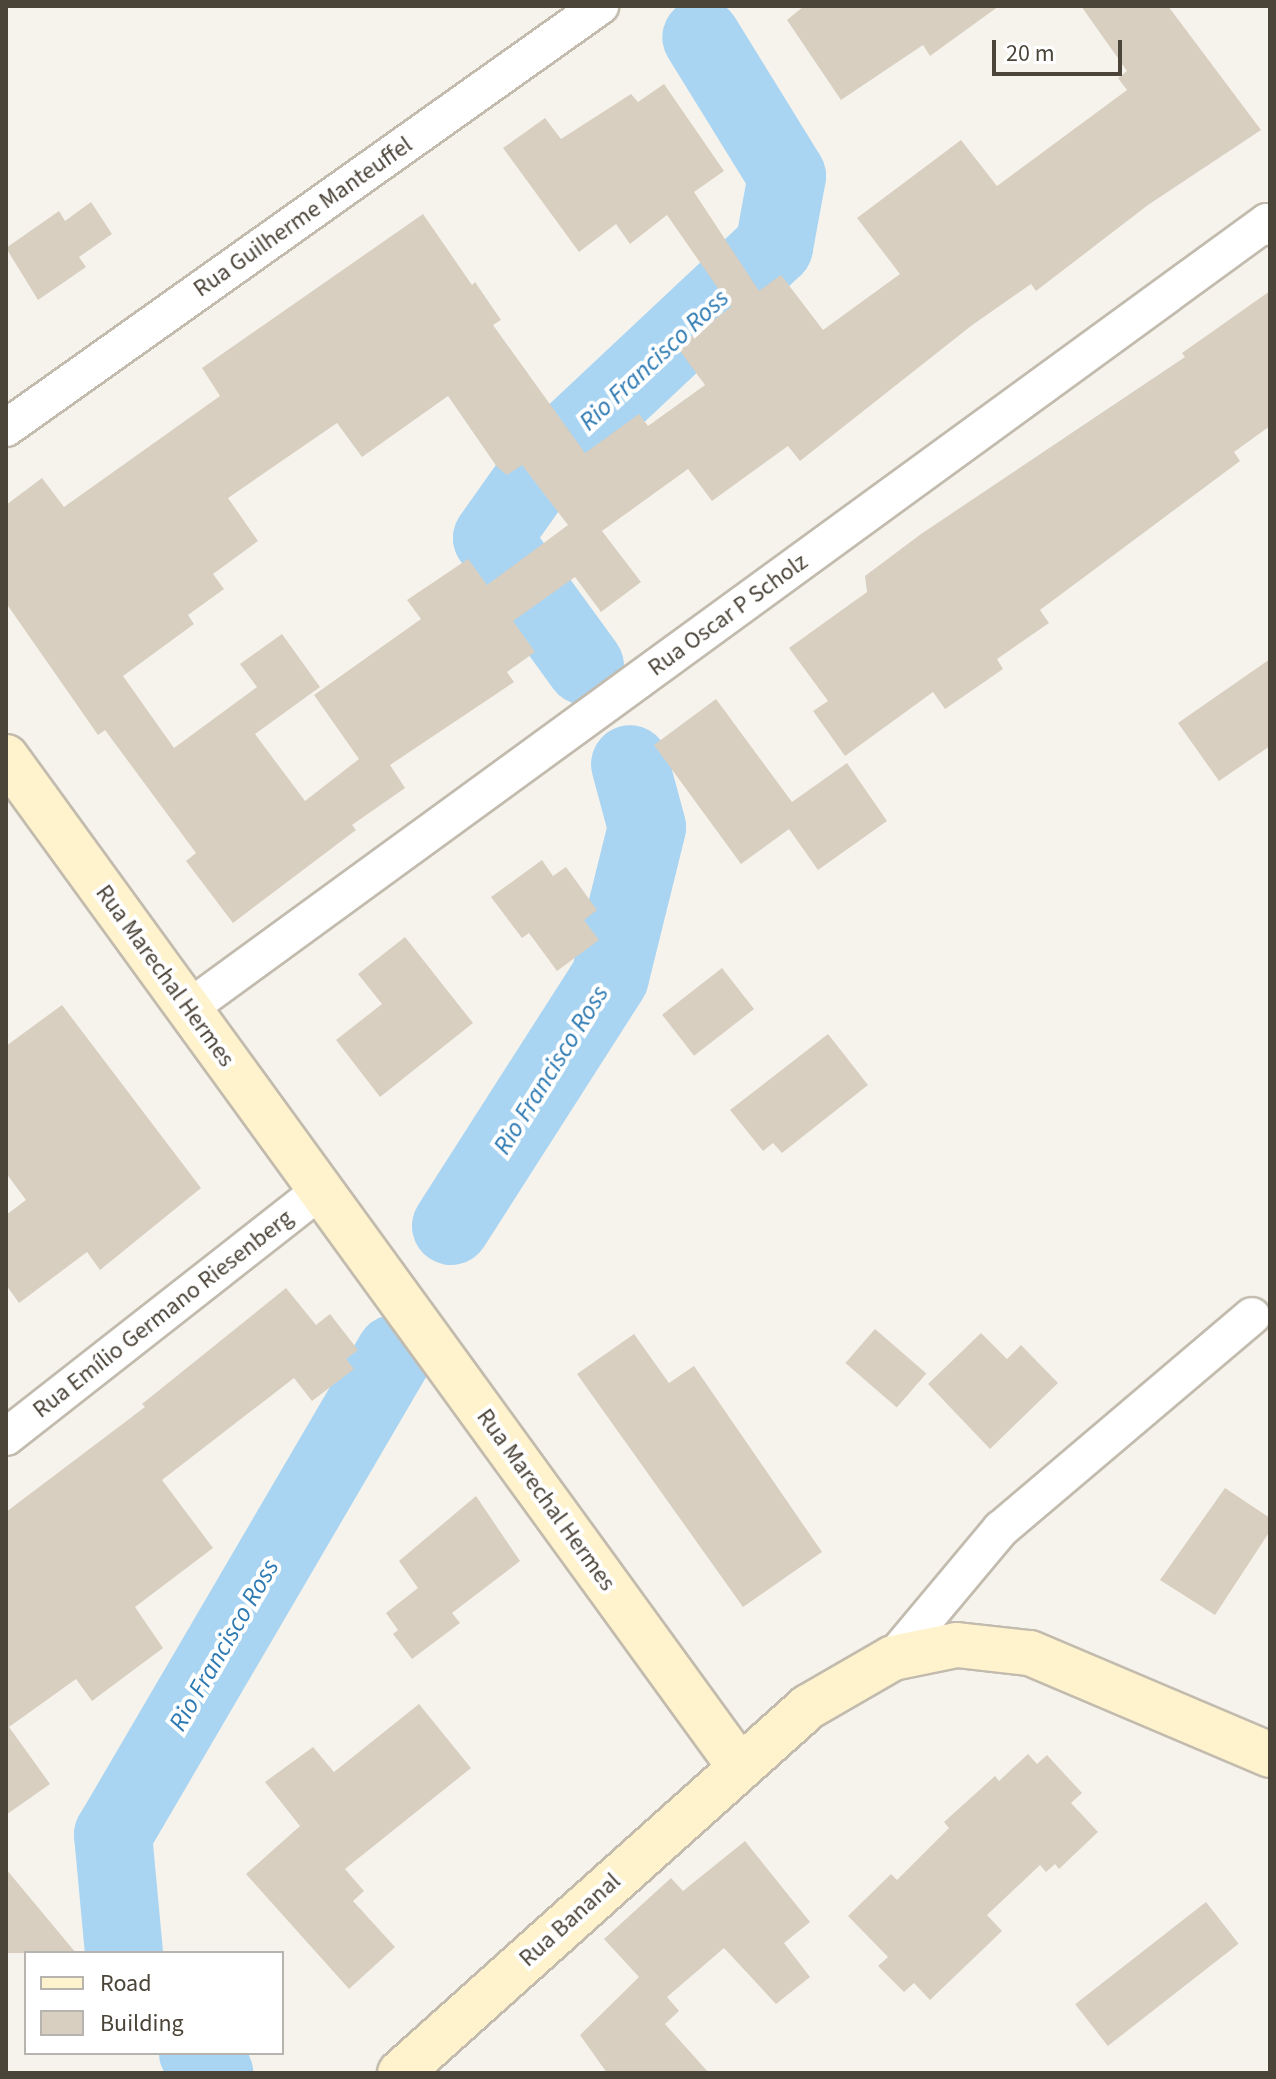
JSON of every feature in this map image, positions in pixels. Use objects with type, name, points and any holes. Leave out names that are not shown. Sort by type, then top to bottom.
[{"type":"street","name":"Rua Guilherme Manteuffel","points":[[6,428],[600,6]]},
{"type":"street","name":"Rua Oscar P Scholz","points":[[189,1008],[1268,225]]},
{"type":"street","name":"Rua Marechal Hermes","points":[[6,757],[739,1766]]},
{"type":"street","name":"Rua Emílio Germano Riesenberg","points":[[6,1437],[321,1190]]},
{"type":"street","points":[[893,1658],[1001,1529],[1252,1316]]},
{"type":"street","points":[[739,1766],[808,1707],[893,1658],[957,1645],[1030,1653],[1270,1755]]},
{"type":"street","name":"Rua Bananal","points":[[400,2073],[739,1766]]},
{"type":"building","points":[[804,6],[999,6],[930,56],[923,45],[841,100],[787,20]]},
{"type":"building","points":[[1081,6],[1168,6],[1261,130],[1148,205],[1036,291],[1031,284],[971,326],[800,461],[788,446],[712,501],[688,469],[602,531],[641,582],[601,612],[575,577],[513,621],[535,652],[507,672],[514,682],[390,765],[405,788],[352,825],[356,830],[233,923],[186,861],[196,853],[105,730],[98,735],[6,603],[6,505],[42,478],[64,507],[220,396],[202,368],[423,214],[472,285],[475,282],[501,320],[493,325],[585,453],[639,414],[648,426],[705,385],[677,347],[731,307],[667,215],[630,244],[616,224],[579,252],[503,148],[545,118],[561,139],[631,94],[638,102],[664,84],[724,171],[694,192],[759,291],[781,275],[823,330],[900,274],[857,218],[961,140],[997,186],[1127,90],[1118,78],[1127,71]],"holes":[[[448,396],[497,467],[507,475],[522,465],[568,525],[487,585],[468,559],[407,600],[421,619],[314,695],[359,759],[305,801],[255,734],[320,687],[282,634],[240,664],[257,687],[174,748],[123,676],[194,624],[188,615],[224,589],[213,574],[258,541],[228,498],[337,423],[362,457]]]},
{"type":"building","points":[[91,202],[112,234],[79,257],[86,267],[38,300],[6,248],[59,211],[65,221]]},
{"type":"building","points":[[1270,291],[1270,426],[1234,452],[1240,461],[1040,610],[1049,623],[997,659],[1003,669],[945,709],[933,692],[845,756],[813,711],[828,701],[789,648],[867,592],[865,576],[921,534],[1185,357],[1182,353]]},
{"type":"building","points":[[1270,659],[1270,746],[1219,781],[1178,723]]},
{"type":"building","points":[[716,699],[792,802],[847,763],[887,821],[818,870],[789,829],[741,864],[654,745]]},
{"type":"building","points":[[542,860],[553,876],[566,867],[597,910],[584,920],[599,940],[557,971],[529,933],[522,938],[491,897]]},
{"type":"building","points":[[405,937],[473,1023],[380,1097],[336,1040],[382,1004],[358,974]]},
{"type":"building","points":[[722,968],[754,1009],[694,1056],[662,1015]]},
{"type":"building","points":[[62,1005],[201,1188],[100,1270],[87,1252],[19,1303],[6,1285],[6,1215],[26,1200],[6,1173],[6,1046]]},
{"type":"building","points":[[828,1034],[868,1085],[782,1153],[773,1143],[763,1151],[730,1110]]},
{"type":"building","points":[[286,1288],[316,1325],[330,1314],[358,1350],[346,1359],[354,1369],[312,1401],[294,1378],[162,1480],[213,1548],[135,1607],[163,1648],[92,1701],[76,1679],[9,1727],[50,1784],[6,1815],[6,1512],[145,1407],[142,1404]]},
{"type":"building","points":[[875,1329],[926,1374],[897,1408],[845,1363]]},
{"type":"building","points":[[981,1333],[1007,1359],[1021,1345],[1058,1383],[990,1449],[928,1384]]},
{"type":"building","points":[[634,1334],[669,1383],[694,1366],[822,1552],[743,1607],[577,1374]]},
{"type":"building","points":[[1225,1488],[1270,1518],[1270,1531],[1215,1615],[1160,1580]]},
{"type":"building","points":[[476,1496],[520,1561],[452,1613],[460,1623],[412,1659],[393,1634],[398,1630],[386,1613],[418,1588],[399,1561]]},
{"type":"building","points":[[419,1704],[471,1768],[345,1869],[364,1891],[353,1901],[395,1947],[349,1989],[246,1874],[300,1826],[265,1782],[313,1747],[334,1772]]},
{"type":"building","points":[[1028,1754],[1037,1764],[1047,1755],[1082,1793],[1071,1803],[1098,1832],[1059,1869],[1055,1864],[1046,1872],[1040,1865],[987,1915],[1002,1931],[930,2000],[914,1983],[904,1992],[878,1966],[888,1957],[848,1916],[891,1874],[897,1880],[949,1828],[944,1822],[995,1776],[999,1781]]},
{"type":"building","points":[[745,1841],[810,1922],[784,1943],[810,1977],[776,2004],[724,1948],[667,1997],[679,2011],[665,2024],[709,2073],[607,2073],[580,2035],[639,1977],[604,1939],[671,1878],[683,1891]]},
{"type":"building","points":[[6,1869],[74,1951],[6,1953]]},
{"type":"building","points":[[1206,1902],[1239,1944],[1108,2046],[1075,2004]]},
{"type":"waterway","name":"Rio Francisco Ross","points":[[585,666],[492,538],[548,459],[774,247],[787,176],[701,37]]},
{"type":"waterway","name":"Rio Francisco Ross","points":[[451,1226],[610,977],[647,827],[630,764]]},
{"type":"waterway","name":"Rio Francisco Ross","points":[[124,1951],[113,1835],[395,1353]]},
{"type":"waterway","name":"Rio Francisco Ross","points":[[200,2055],[214,2073]]}]
